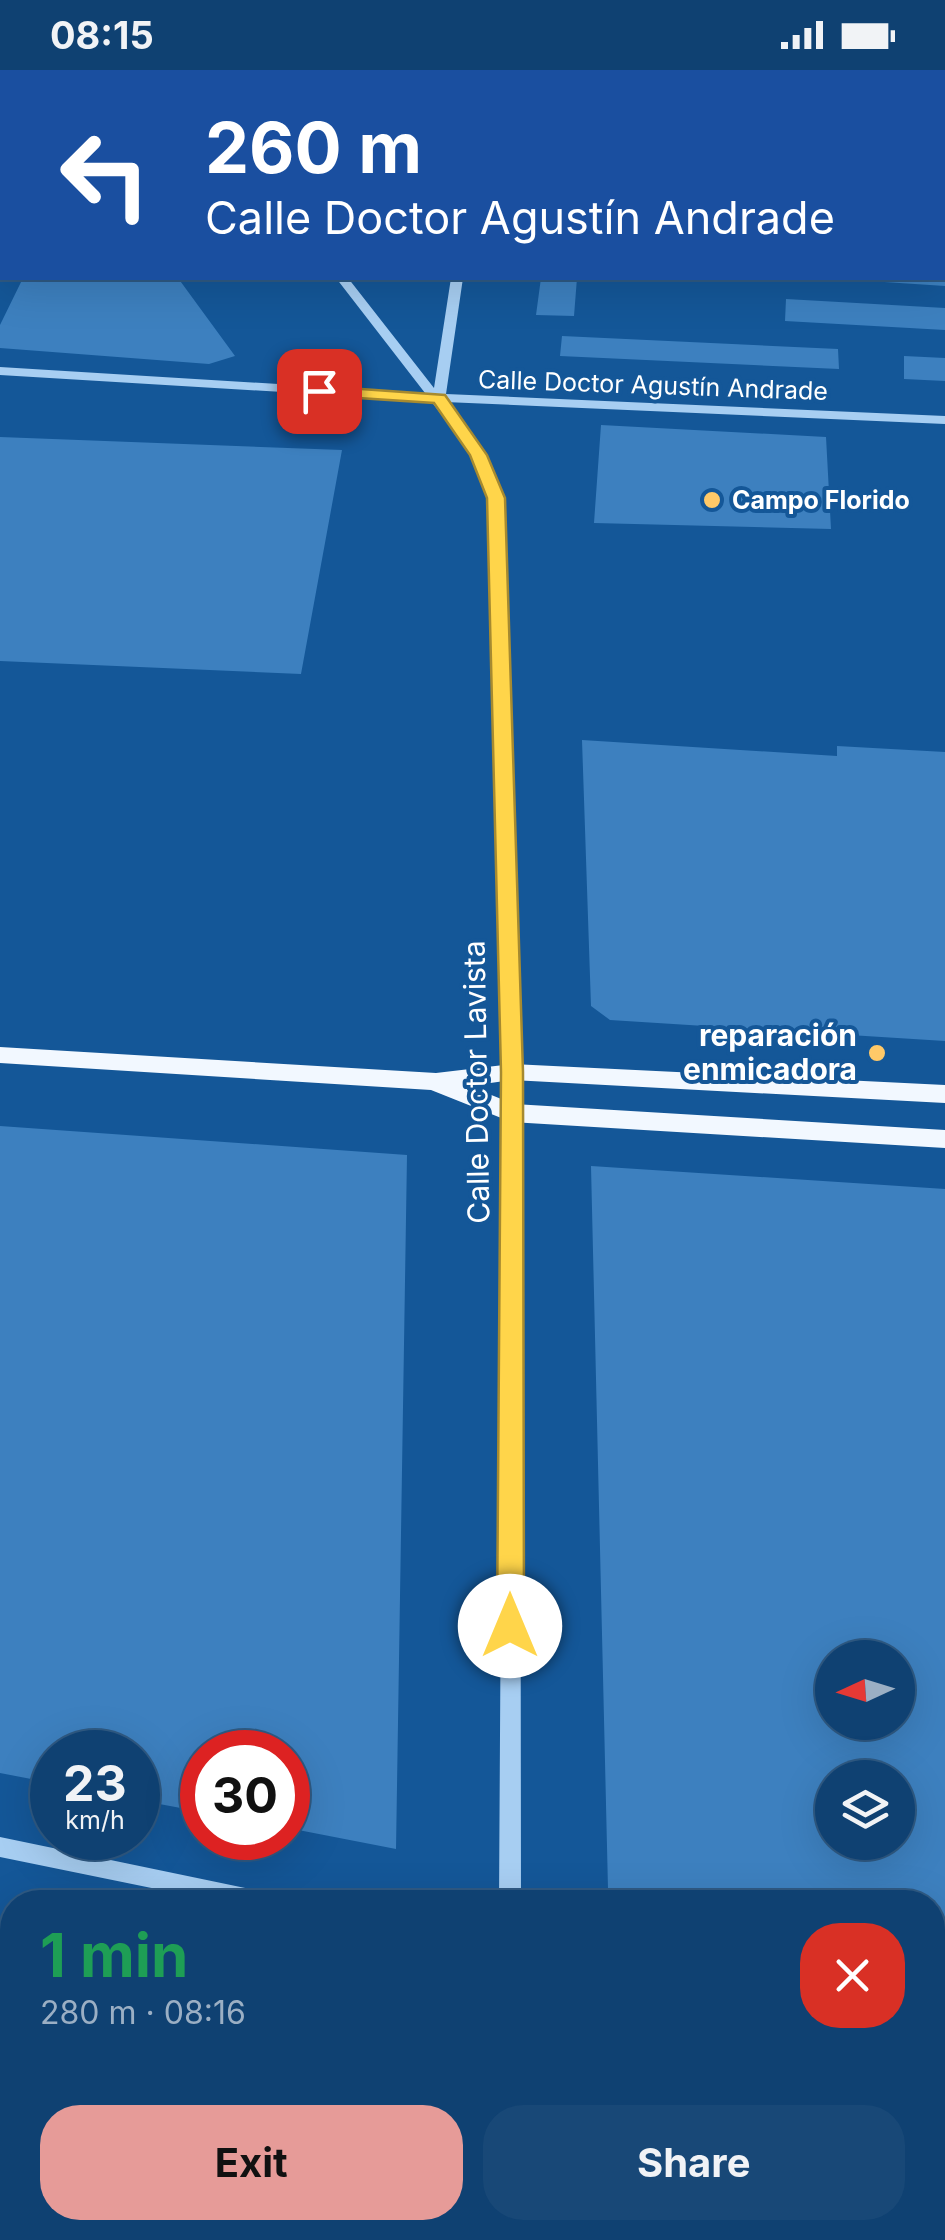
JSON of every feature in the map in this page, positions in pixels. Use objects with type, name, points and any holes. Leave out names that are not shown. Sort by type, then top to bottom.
[{"type":"main road","points":[[0,1055],[436,1082],[512,1072],[945,1094]]},
{"type":"main road","points":[[436,1082],[511,1113],[945,1138]]},
{"type":"street","name":"Calle Doctor Lavista","points":[[344,280],[439,398],[478,455],[496,498],[512,1072],[510,1890]]},
{"type":"street","points":[[439,398],[457,280]]},
{"type":"street","name":"Calle Doctor Agustín Andrade","points":[[0,371],[439,398],[945,420]]},
{"type":"street","points":[[0,1847],[206,1890]]},
{"type":"building","points":[[22,280],[179,280],[235,356],[209,364],[0,348],[0,325]]},
{"type":"building","points":[[541,280],[577,280],[574,316],[536,315]]},
{"type":"building","points":[[854,280],[945,280],[945,286]]},
{"type":"building","points":[[786,299],[945,308],[945,330],[785,321]]},
{"type":"building","points":[[562,336],[838,349],[839,369],[560,356]]},
{"type":"building","points":[[904,356],[945,358],[945,381],[904,379]]},
{"type":"building","points":[[601,425],[826,437],[831,529],[594,523]]},
{"type":"building","points":[[0,437],[342,450],[301,674],[0,661]]},
{"type":"building","points":[[582,740],[837,756],[837,746],[945,752],[945,1041],[610,1020],[591,1006]]},
{"type":"building","points":[[0,1126],[407,1155],[396,1849],[310,1832],[310,1730],[180,1730],[180,1808],[160,1804],[160,1730],[30,1730],[30,1779],[0,1773]]},
{"type":"building","points":[[591,1166],[945,1189],[945,1890],[608,1889]]},
{"type":"place","name":"Campo Florido","points":[[712,500]]},
{"type":"place","name":"reparación enmicadora","points":[[877,1053]]},
{"type":"route","points":[[319,391],[439,398],[478,455],[496,498],[512,1072],[510,1626]]}]
